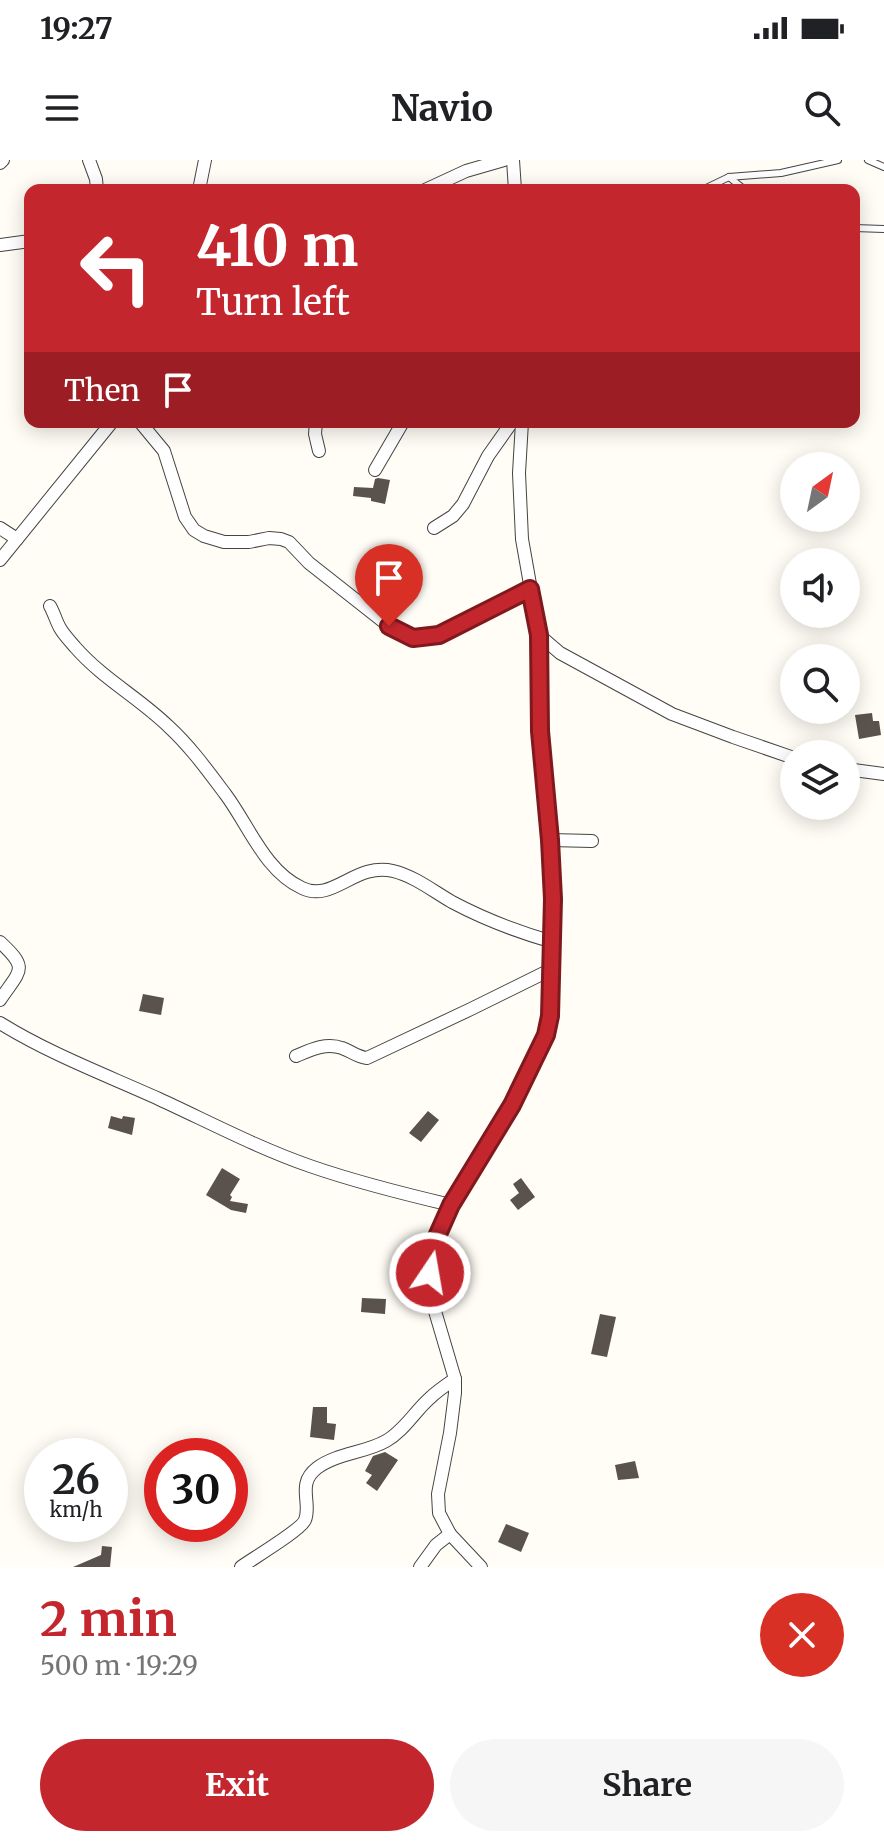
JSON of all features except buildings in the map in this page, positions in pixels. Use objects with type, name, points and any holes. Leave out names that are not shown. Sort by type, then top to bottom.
[{"type":"street","points":[[89,160],[96,184]]},
{"type":"street","points":[[200,184],[205,160]]},
{"type":"street","points":[[438,184],[466,171],[504,160]]},
{"type":"street","points":[[513,160],[515,184]]},
{"type":"street","points":[[0,245],[24,242]]},
{"type":"street","points":[[0,560],[107,428]]},
{"type":"street","points":[[146,428],[164,451],[185,517],[194,530],[224,542],[269,538],[289,542],[309,563],[367,609],[389,626],[413,638],[439,635],[530,589]]},
{"type":"street","points":[[316,428],[319,451]]},
{"type":"street","points":[[375,470],[400,428]]},
{"type":"street","points":[[434,528],[453,516],[463,504],[488,456],[508,428]]},
{"type":"street","points":[[481,1567],[450,1534],[439,1513],[438,1494],[450,1433],[455,1379],[432,1301],[430,1273],[435,1241],[451,1205],[512,1105],[546,1035],[550,1016],[553,899],[540,731],[539,635],[522,539],[519,473],[522,428]]},
{"type":"street","points":[[0,528],[17,539]]},
{"type":"street","points":[[50,606],[61,630],[89,663],[168,726],[200,761],[229,798],[279,874],[295,885],[321,892],[367,871],[393,871],[408,876],[475,914],[553,942]]},
{"type":"street","points":[[539,635],[583,667],[672,714],[780,753]]},
{"type":"street","points":[[860,771],[884,774]]},
{"type":"street","points":[[550,840],[592,841]]},
{"type":"street","points":[[0,942],[18,958],[20,967],[0,1000]]},
{"type":"street","points":[[296,1056],[330,1045],[367,1058],[552,969]]},
{"type":"street","points":[[0,1023],[89,1069],[308,1166],[451,1205]]},
{"type":"street","points":[[241,1567],[303,1524],[307,1511],[304,1492],[315,1469],[388,1440],[429,1398],[455,1379]]},
{"type":"street","points":[[420,1567],[436,1545],[450,1534]]},
{"type":"lane","points":[[714,184],[729,177],[781,173],[838,160]]},
{"type":"lane","points":[[868,160],[884,167]]},
{"type":"lane","points":[[729,177],[738,184]]},
{"type":"lane","points":[[860,228],[884,229]]},
{"type":"route","points":[[389,626],[413,638],[439,635],[530,589],[539,635],[540,731],[553,899],[550,1016],[546,1035],[512,1105],[451,1205],[435,1241],[430,1273]]}]
